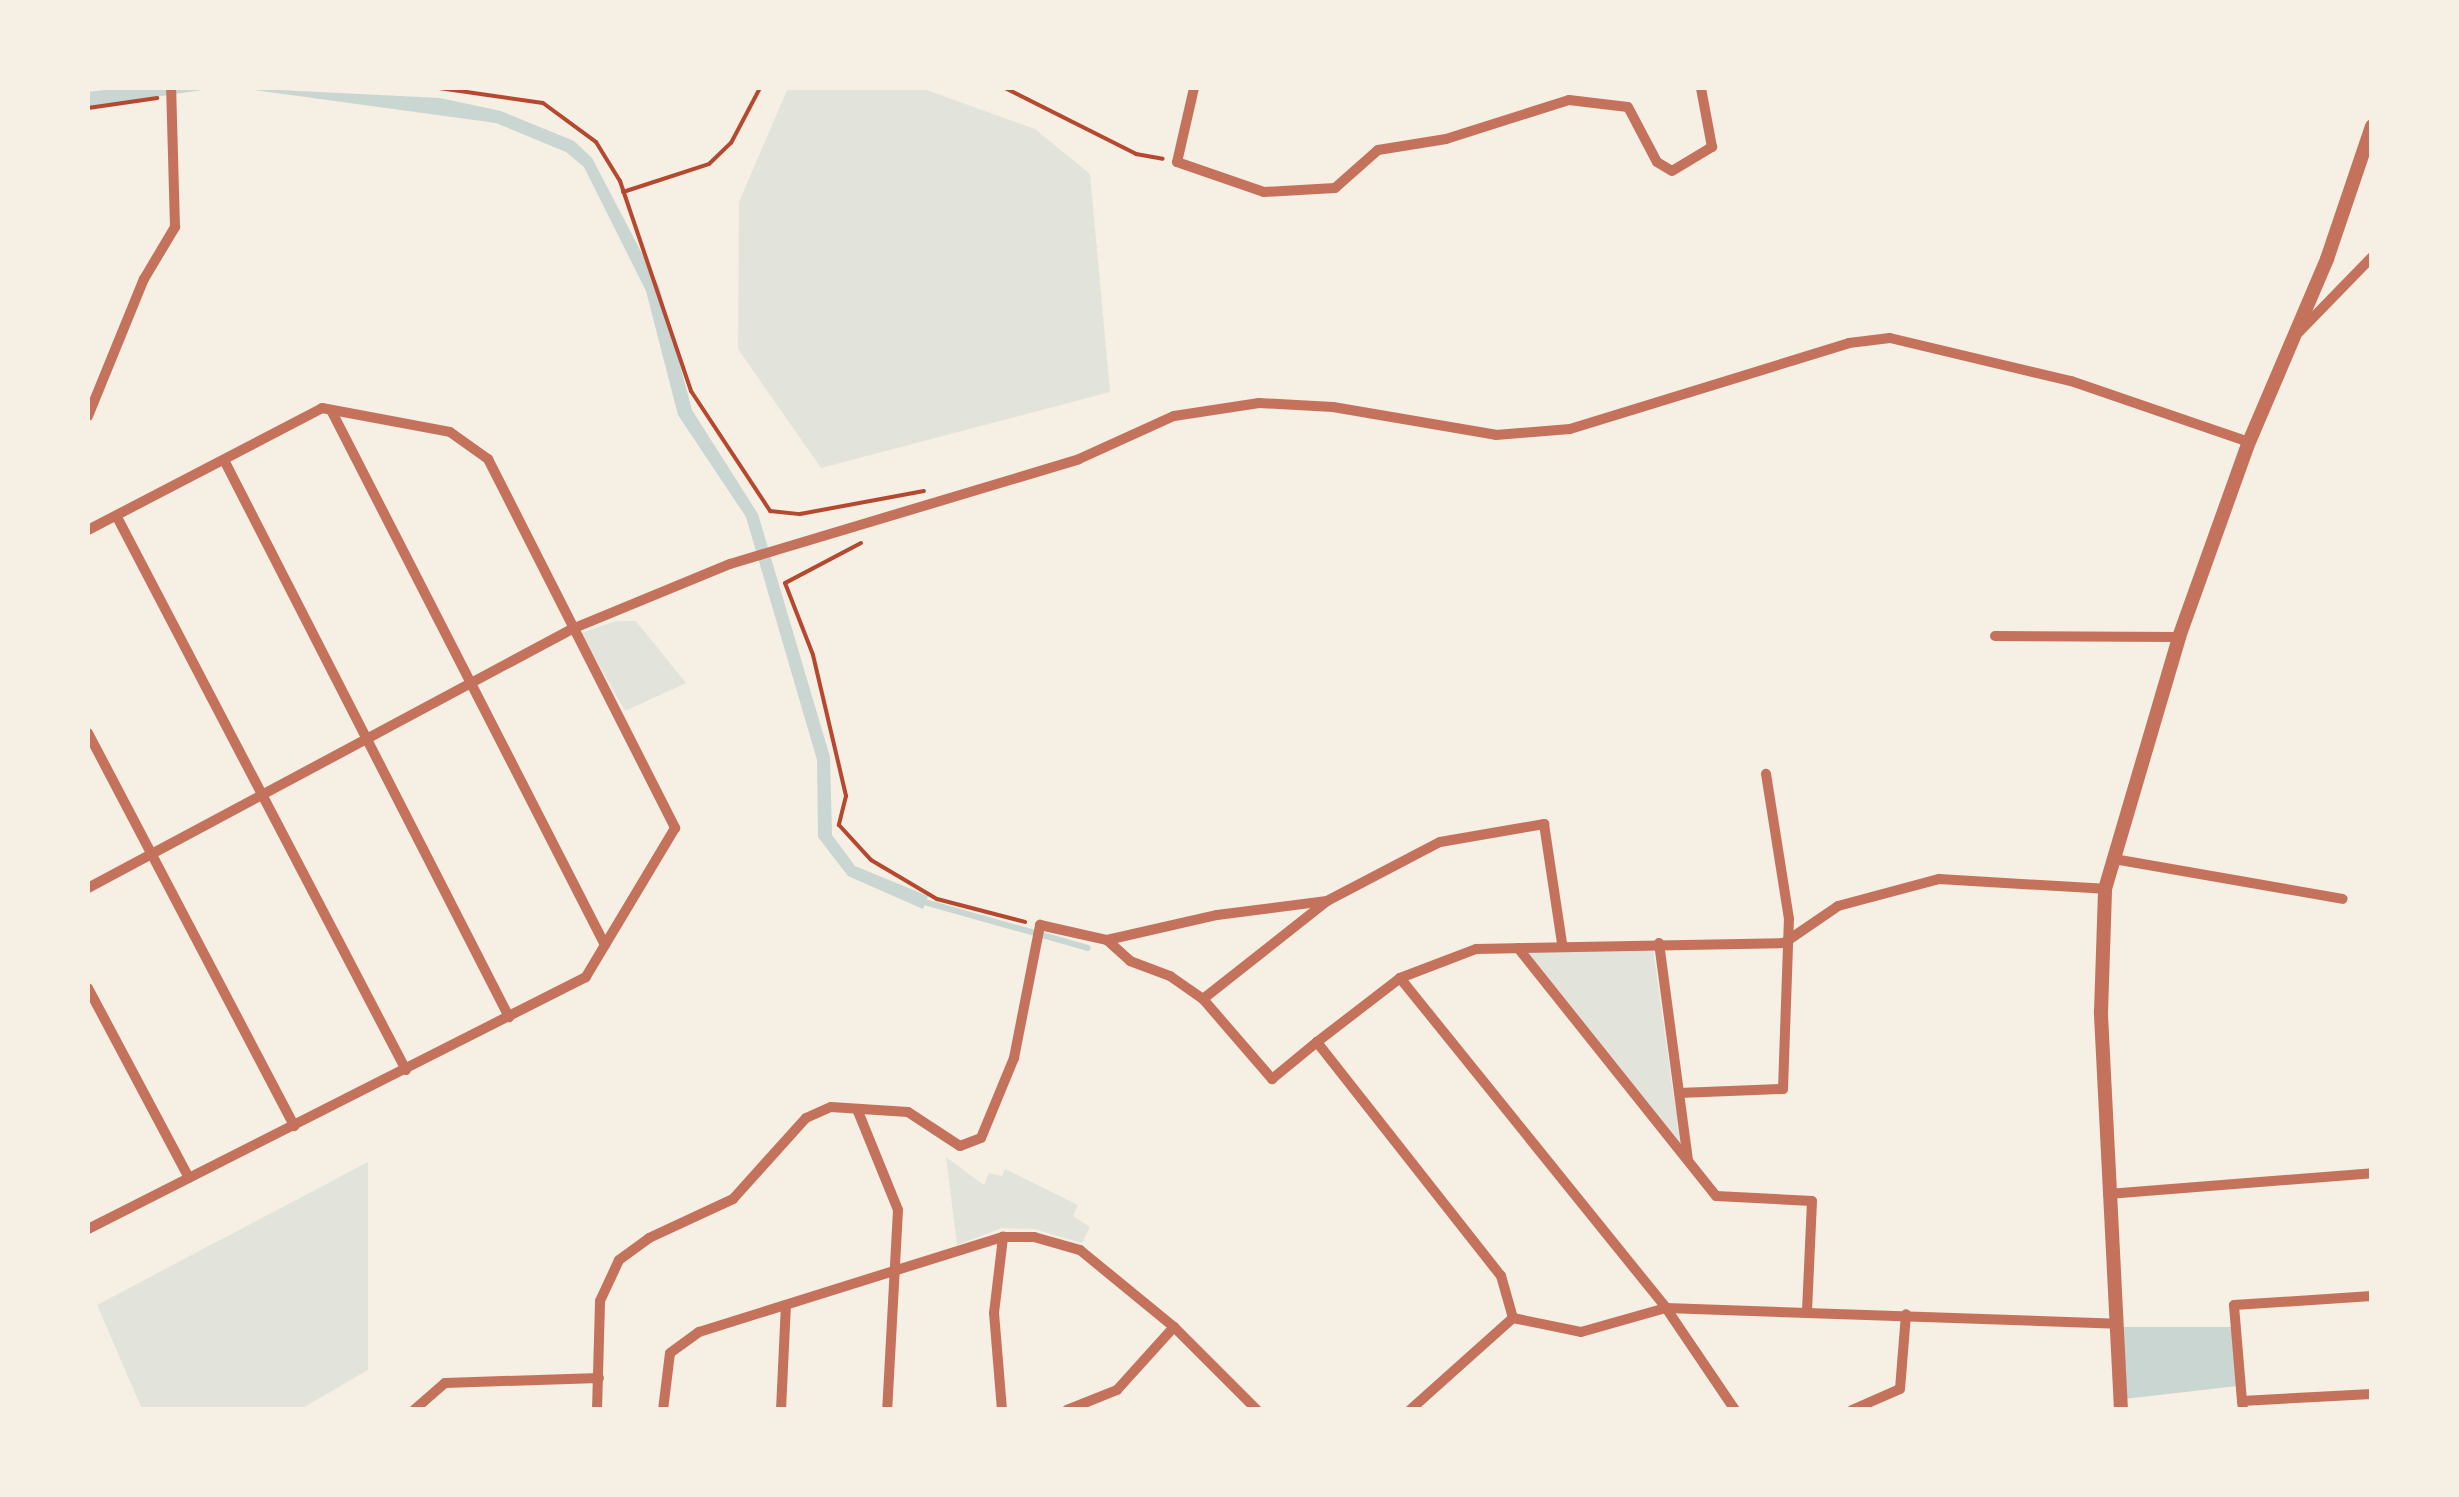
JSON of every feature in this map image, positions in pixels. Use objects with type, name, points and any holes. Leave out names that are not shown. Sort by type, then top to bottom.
[{"type":"street","points":[[1194,88],[1177,162],[1264,192],[1334,188],[1378,150],[1446,140],[1569,100],[1628,108],[1657,162],[1672,171],[1712,147],[1702,88]]},
{"type":"street","points":[[88,416],[144,279],[175,227],[172,92]]},
{"type":"street","points":[[2121,1410],[2101,1012],[2105,889],[2179,637],[2249,442],[2297,335],[2372,126]]},
{"type":"street","points":[[2297,335],[2372,257]]},
{"type":"street","points":[[88,888],[572,629],[730,564],[1079,458],[1174,416],[1259,403],[1333,407],[1496,434],[1570,429],[1848,344],[1890,338],[2072,380],[2249,442]]},
{"type":"street","points":[[88,530],[322,408],[450,432],[488,459],[675,828],[586,976],[88,1229]]},
{"type":"street","points":[[331,410],[468,685],[605,945]]},
{"type":"street","points":[[224,460],[508,1017]]},
{"type":"street","points":[[117,516],[259,796],[406,1070]]},
{"type":"street","points":[[1995,636],[2179,637]]},
{"type":"street","points":[[88,733],[148,856],[294,1126]]},
{"type":"street","points":[[1679,1093],[1784,1089],[1784,942],[1789,919],[1766,774]]},
{"type":"street","points":[[1204,999],[1327,900],[1440,842],[1544,824],[1562,943]]},
{"type":"street","points":[[2114,859],[2343,899]]},
{"type":"street","points":[[1107,940],[1130,961],[1170,976],[1204,999],[1272,1078],[1400,978],[1476,949],[1562,943],[1784,942],[1838,906],[1939,879],[2105,889]]},
{"type":"street","points":[[598,1410],[600,1301],[619,1260],[649,1238],[733,1199],[806,1118],[830,1107],[908,1112],[960,1146],[981,1138],[1014,1058],[1032,993],[1040,925],[1107,940],[1217,915],[1327,900]]},
{"type":"street","points":[[1659,943],[1688,1160]]},
{"type":"street","points":[[1518,948],[1716,1196],[1812,1201],[1806,1311]]},
{"type":"street","points":[[1400,978],[1666,1308],[1735,1410]]},
{"type":"street","points":[[88,988],[188,1178]]},
{"type":"street","points":[[1317,1042],[1500,1276],[1513,1318]]},
{"type":"street","points":[[856,1109],[898,1210],[887,1410]]},
{"type":"street","points":[[2108,1194],[2372,1172]]},
{"type":"street","points":[[1002,1410],[994,1313],[1003,1237]]},
{"type":"street","points":[[663,1410],[670,1352],[699,1332],[1003,1237],[1034,1237],[1080,1250],[1174,1327],[1257,1410]]},
{"type":"street","points":[[2372,1296],[2234,1305],[2242,1406],[2372,1394]]},
{"type":"street","points":[[781,1410],[786,1305]]},
{"type":"street","points":[[1513,1318],[1582,1332],[1666,1308],[2117,1324]]},
{"type":"street","points":[[1852,1410],[1900,1389],[1906,1314]]},
{"type":"street","points":[[1410,1410],[1513,1318]]},
{"type":"street","points":[[1067,1410],[1117,1390],[1174,1327]]},
{"type":"street","points":[[414,1410],[445,1383],[599,1378]]},
{"type":"path","points":[[439,88],[544,104],[596,142],[624,192],[690,391],[770,511],[800,514],[920,488],[936,501]]},
{"type":"path","points":[[624,192],[709,164],[731,143],[760,88]]},
{"type":"path","points":[[1004,88],[1136,154],[1177,162]]},
{"type":"path","points":[[88,108],[172,92]]},
{"type":"path","points":[[878,536],[784,583],[812,656],[846,796],[838,825],[871,860],[937,900],[1040,925]]},
{"type":"shaded area","points":[[216,88],[88,107],[88,92]]},
{"type":"shaded area","points":[[239,88],[440,98],[501,111],[574,141],[592,158],[659,286],[692,410],[758,514],[830,757],[832,835],[855,866],[928,896],[923,909],[848,876],[818,837],[817,760],[746,517],[678,415],[646,291],[584,167],[566,152],[496,123]]},
{"type":"shaded area","points":[[788,88],[921,88],[1035,129],[1090,174],[1110,392],[821,468],[738,349],[739,202]]},
{"type":"shaded area","points":[[616,621],[636,621],[686,683],[625,711],[581,633]]},
{"type":"shaded area","points":[[1653,948],[1673,1092],[1683,1148],[1526,951]]},
{"type":"shaded area","points":[[946,1157],[984,1185],[989,1173],[1002,1176],[1005,1169],[1078,1205],[1073,1216],[1090,1227],[1082,1243],[1034,1229],[1002,1228],[957,1245]]},
{"type":"shaded area","points":[[368,1162],[368,1370],[301,1409],[142,1409],[97,1305]]},
{"type":"shaded area","points":[[2122,1327],[2232,1327],[2237,1386],[2124,1399]]},
{"type":"waterway","points":[[921,901],[1088,948]]}]
